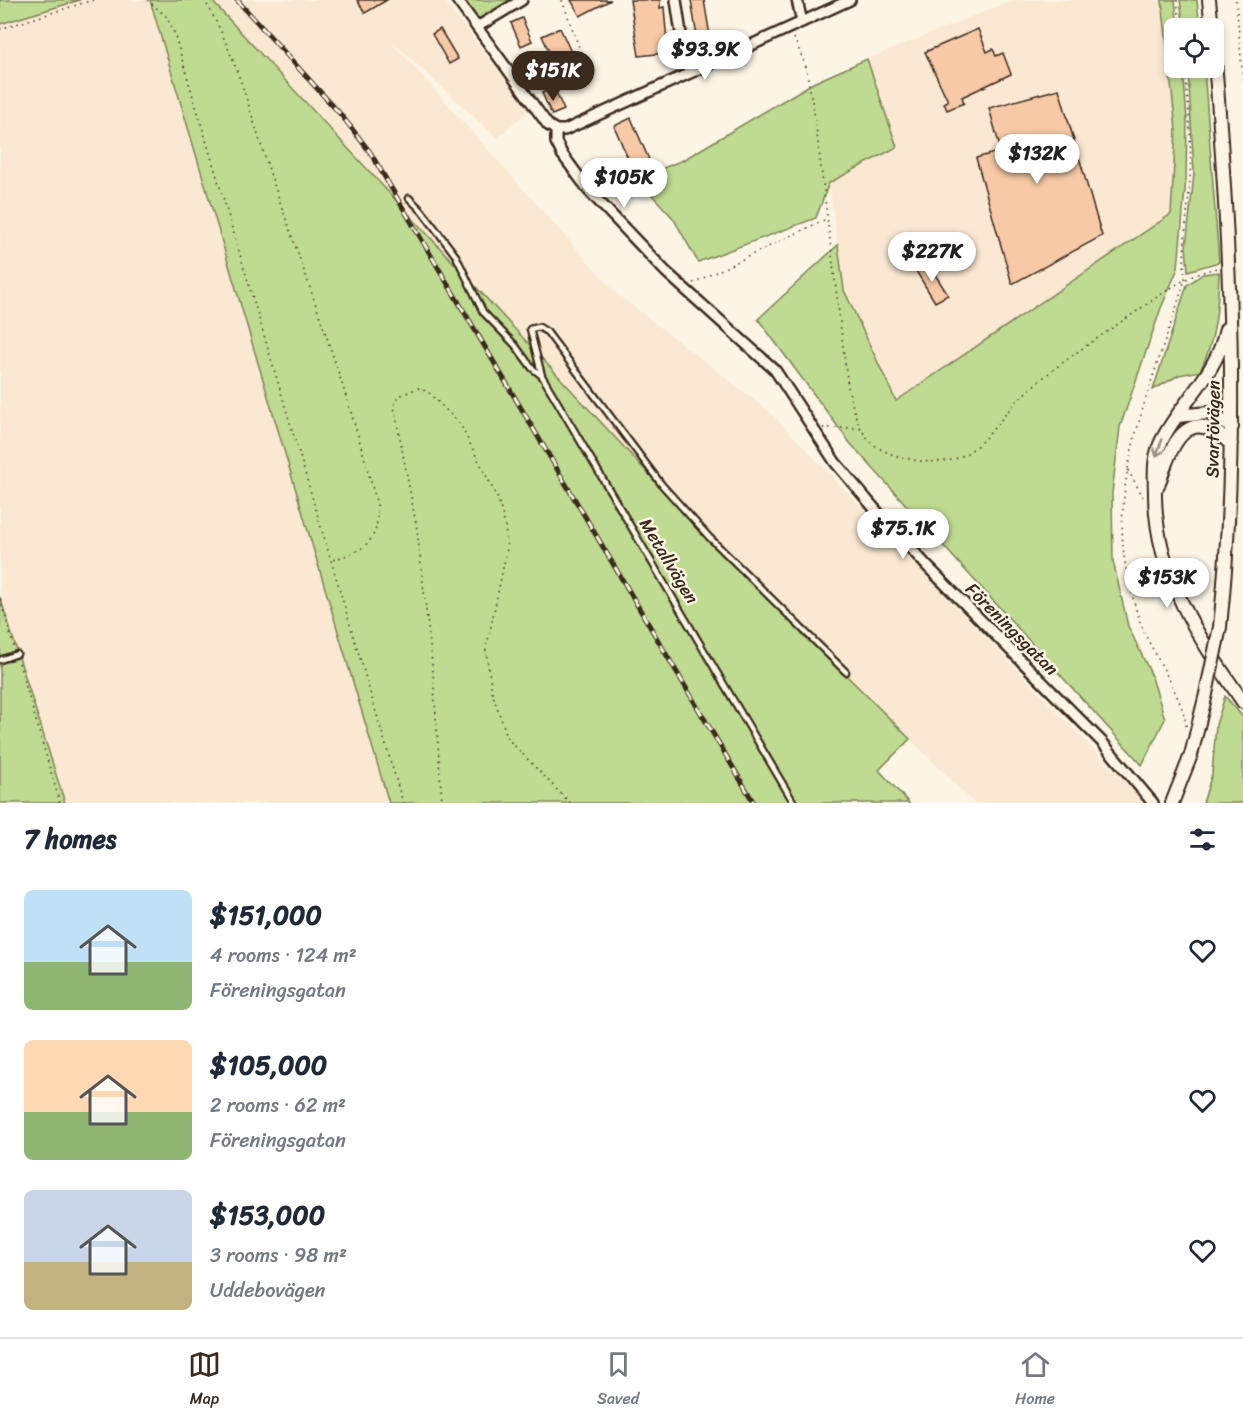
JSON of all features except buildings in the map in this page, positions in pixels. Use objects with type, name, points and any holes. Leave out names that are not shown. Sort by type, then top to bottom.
[{"type":"main road","points":[[1209,0],[1211,18]]},
{"type":"main road","name":"Svartövägen","points":[[1172,803],[1191,755],[1206,694],[1220,627],[1228,554],[1232,384],[1226,196],[1216,78]]},
{"type":"main road","points":[[1230,304],[1218,357],[1165,434],[1156,453],[1154,470],[1157,532],[1173,586],[1199,636],[1243,702]]},
{"type":"main road","points":[[1232,384],[1243,392]]},
{"type":"main road","points":[[1178,416],[1208,413],[1232,427]]},
{"type":"main road","points":[[1155,492],[1170,451],[1186,431],[1199,426],[1209,427],[1231,444]]},
{"type":"street","name":"Föreningsgatan","points":[[457,0],[548,125],[556,130],[556,142],[562,154],[590,192],[641,247],[775,370],[835,462],[927,566],[1102,742],[1153,803]]},
{"type":"street","points":[[477,27],[522,0]]},
{"type":"street","points":[[676,0],[685,60],[690,73]]},
{"type":"street","points":[[796,0],[802,22]]},
{"type":"street","points":[[556,130],[565,130],[850,0]]},
{"type":"lane","points":[[410,198],[456,256],[483,312],[515,345],[532,368],[542,376]]},
{"type":"lane","name":"Metallvägen","points":[[794,803],[542,376],[530,329],[539,327],[548,332],[662,485],[709,537],[846,672]]},
{"type":"lane","points":[[0,660],[17,654]]},
{"type":"path","points":[[0,29],[93,0]]},
{"type":"path","points":[[147,0],[166,16],[173,29],[404,803]]},
{"type":"path","points":[[204,0],[225,44],[255,126],[339,377],[377,505],[377,524],[371,540],[355,552],[332,560]]},
{"type":"path","points":[[562,0],[584,61]]},
{"type":"path","points":[[1177,0],[1180,18]]},
{"type":"path","points":[[1236,0],[1243,80]]},
{"type":"path","points":[[790,27],[803,59],[810,88],[846,355],[848,387],[861,428],[870,444],[886,454],[916,461],[951,460],[982,441],[1018,399],[1051,369],[1185,279],[1221,267]]},
{"type":"path","points":[[684,287],[826,219]]},
{"type":"path","points":[[442,803],[433,672],[417,529],[394,406],[399,396],[418,388],[428,392],[460,424],[498,499],[506,525],[507,549],[486,650],[492,692],[508,739],[570,803]]},
{"type":"path","points":[[814,428],[861,428]]},
{"type":"path","points":[[1127,469],[1144,500]]},
{"type":"path","points":[[0,599],[60,803]]},
{"type":"shaded area","points":[[80,0],[150,0],[389,803],[65,803],[0,597],[0,24]]},
{"type":"shaded area","points":[[211,0],[444,0],[529,110],[497,138],[389,39],[616,293],[770,412],[1145,803],[974,803],[694,523]]},
{"type":"shaded area","points":[[1013,0],[1162,0],[1164,78],[1170,78],[1176,130],[1171,213],[895,401],[844,290],[829,183],[897,147],[867,59]]},
{"type":"green space","points":[[0,0],[80,0],[0,24]]},
{"type":"green space","points":[[150,0],[211,0],[694,523],[910,739],[879,770],[909,803],[389,803]]},
{"type":"green space","points":[[458,0],[516,0],[478,26]]},
{"type":"green space","points":[[1162,0],[1175,0],[1177,18],[1164,19]]},
{"type":"green space","points":[[1180,0],[1197,0],[1199,18],[1183,18]]},
{"type":"green space","points":[[867,59],[897,147],[829,183],[816,218],[698,262],[673,218],[641,183],[641,177],[683,160],[813,83]]},
{"type":"green space","points":[[1170,78],[1184,78],[1187,120],[1186,179],[1178,268],[1161,308],[1120,427],[1112,493],[1113,561],[1128,626],[1151,674],[1165,719],[1142,765],[850,443],[758,319],[838,245],[844,290],[896,401],[1171,214],[1176,130]]},
{"type":"green space","points":[[1189,78],[1205,78],[1219,262],[1188,271],[1186,247],[1194,174]]},
{"type":"green space","points":[[1219,272],[1215,323],[1210,347],[1200,371],[1179,375],[1153,390],[1187,285],[1203,274]]},
{"type":"green space","points":[[0,597],[65,803],[0,803]]},
{"type":"green space","points":[[1225,696],[1243,717],[1243,803],[1203,803],[1212,774],[1216,725]]},
{"type":"railway","points":[[237,0],[342,116],[370,152],[754,803]]}]
